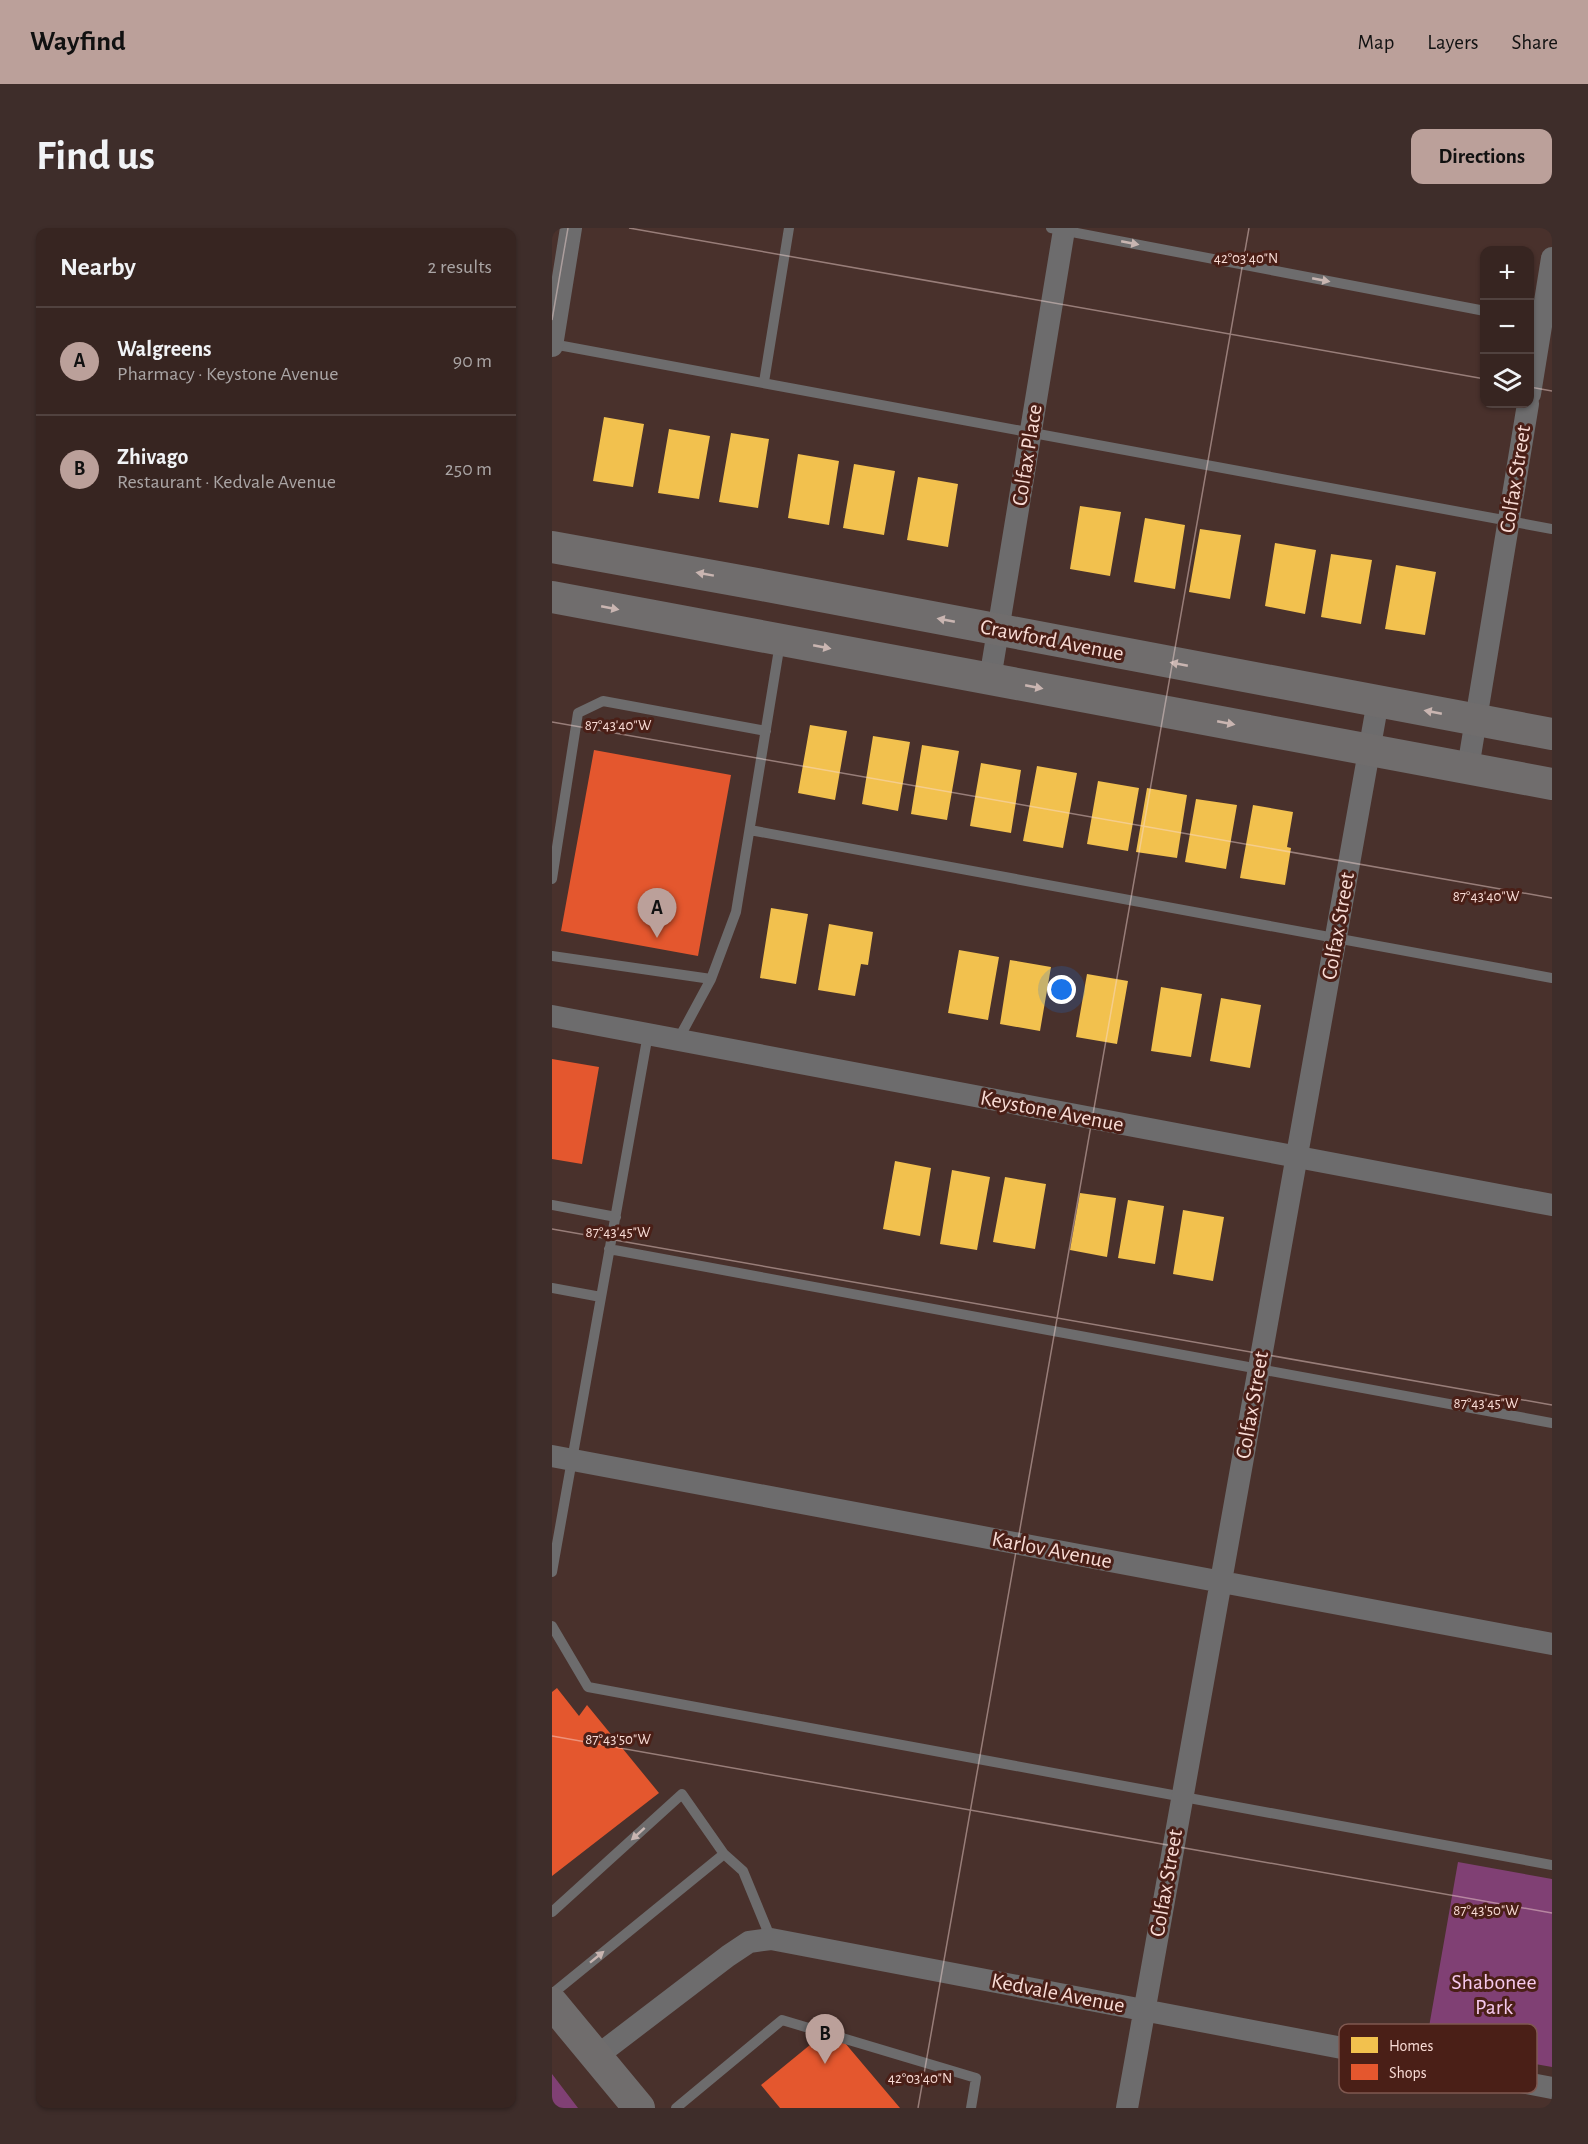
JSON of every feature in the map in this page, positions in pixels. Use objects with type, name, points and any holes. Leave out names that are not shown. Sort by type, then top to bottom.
[{"type":"main road","name":"Crawford Avenue","points":[[552,547],[1552,734]]},
{"type":"main road","points":[[552,597],[1552,784]]},
{"type":"main road","points":[[552,2002],[639,2108]]},
{"type":"street","points":[[552,344],[571,228]]},
{"type":"street","name":"Colfax Place","points":[[990,679],[1030,434],[1058,229]]},
{"type":"street","name":"Colfax Street","points":[[1534,368],[1552,258]]},
{"type":"street","name":"Colfax Street","points":[[1468,768],[1527,408]]},
{"type":"street","name":"Colfax Street","points":[[1127,2108],[1219,1582],[1378,701]]},
{"type":"street","name":"Keystone Avenue","points":[[552,1016],[1552,1205]]},
{"type":"street","name":"Karlov Avenue","points":[[562,1458],[1552,1644]]},
{"type":"street","name":"Kedvale Avenue","points":[[597,2056],[749,1942],[771,1940],[1339,2047]]},
{"type":"street","name":"Kedvale Avenue","points":[[1537,2085],[1552,2088]]},
{"type":"lane","points":[[764,382],[789,228]]},
{"type":"lane","points":[[1058,229],[1480,310]]},
{"type":"lane","points":[[552,344],[1552,529]]},
{"type":"lane","points":[[678,1040],[711,979],[736,912],[780,640]]},
{"type":"lane","points":[[552,879],[555,835],[578,713],[603,701],[766,731]]},
{"type":"lane","points":[[750,830],[1552,978]]},
{"type":"lane","points":[[552,956],[711,979]]},
{"type":"lane","points":[[552,1572],[562,1458],[601,1297],[648,1034]]},
{"type":"lane","points":[[552,1205],[615,1217]]},
{"type":"lane","points":[[609,1249],[1552,1423]]},
{"type":"lane","points":[[552,1288],[601,1297]]},
{"type":"lane","points":[[554,1634],[588,1687],[1552,1865]]},
{"type":"lane","points":[[552,1912],[682,1794],[724,1854],[743,1871],[771,1940]]},
{"type":"lane","points":[[552,1994],[724,1854]]},
{"type":"lane","points":[[676,2108],[782,2020],[976,2078],[971,2108]]},
{"type":"green space","name":"Shabonee Park","points":[[1458,1862],[1552,1879],[1552,2067],[1537,2064],[1537,2024],[1430,2024]]},
{"type":"green space","points":[[552,2074],[578,2108],[552,2108]]},
{"type":"building: Homes","points":[[604,417],[644,424],[633,487],[593,481]]},
{"type":"building: Homes","points":[[669,429],[710,436],[699,499],[658,493]]},
{"type":"building: Homes","points":[[731,433],[769,439],[758,508],[719,502]]},
{"type":"building: Homes","points":[[798,454],[839,461],[829,525],[788,518]]},
{"type":"building: Homes","points":[[854,464],[895,471],[884,535],[843,528]]},
{"type":"building: Homes","points":[[918,477],[958,484],[948,547],[907,540]]},
{"type":"building: Homes","points":[[1080,506],[1121,512],[1110,576],[1070,569]]},
{"type":"building: Homes","points":[[1145,518],[1185,525],[1175,589],[1134,582]]},
{"type":"building: Homes","points":[[1200,529],[1241,535],[1230,599],[1189,592]]},
{"type":"building: Homes","points":[[1275,543],[1316,550],[1305,614],[1265,606]]},
{"type":"building: Homes","points":[[1331,554],[1372,560],[1361,624],[1321,617]]},
{"type":"building: Homes","points":[[1396,565],[1436,572],[1425,635],[1385,629]]},
{"type":"building: Homes","points":[[810,725],[847,731],[835,800],[798,793]]},
{"type":"building: Homes","points":[[873,736],[910,742],[898,811],[862,804]]},
{"type":"building: Homes","points":[[922,745],[959,751],[947,820],[911,814]]},
{"type":"building: Homes","points":[[981,763],[1021,770],[1011,833],[970,826]]},
{"type":"building: Homes","points":[[1037,766],[1077,773],[1063,848],[1023,841]]},
{"type":"building: Homes","points":[[1098,781],[1139,788],[1128,851],[1087,844]]},
{"type":"building: Homes","points":[[1147,788],[1187,795],[1177,858],[1136,852]]},
{"type":"building: Homes","points":[[1196,799],[1237,805],[1226,869],[1185,862]]},
{"type":"building: Homes","points":[[1253,805],[1293,812],[1287,847],[1291,848],[1285,885],[1240,878]]},
{"type":"building: Homes","points":[[771,908],[808,914],[796,984],[760,978]]},
{"type":"building: Homes","points":[[829,924],[873,932],[868,965],[861,964],[855,996],[818,990]]},
{"type":"building: Homes","points":[[959,950],[999,957],[988,1020],[948,1013]]},
{"type":"building: Homes","points":[[1010,960],[1051,967],[1040,1031],[1000,1024]]},
{"type":"building: Homes","points":[[1087,974],[1128,981],[1117,1044],[1076,1037]]},
{"type":"building: Homes","points":[[1161,987],[1202,994],[1191,1057],[1151,1051]]},
{"type":"building: Homes","points":[[1221,998],[1261,1005],[1250,1068],[1210,1061]]},
{"type":"building: Homes","points":[[895,1161],[931,1168],[920,1236],[883,1229]]},
{"type":"building: Homes","points":[[952,1170],[990,1177],[977,1250],[940,1244]]},
{"type":"building: Homes","points":[[1005,1177],[1046,1184],[1035,1249],[993,1242]]},
{"type":"building: Homes","points":[[1080,1193],[1116,1198],[1107,1257],[1070,1250]]},
{"type":"building: Homes","points":[[1128,1200],[1164,1206],[1155,1264],[1118,1258]]},
{"type":"building: Homes","points":[[1183,1210],[1224,1217],[1213,1281],[1173,1274]]},
{"type":"building: Shops","points":[[594,750],[731,775],[698,956],[561,931]]},
{"type":"building: Shops","points":[[552,1059],[599,1067],[582,1164],[552,1159]]},
{"type":"building: Shops","points":[[557,1688],[579,1716],[587,1705],[659,1793],[552,1876],[552,1692]]},
{"type":"building: Shops","points":[[816,2040],[845,2043],[900,2108],[780,2108],[761,2085]]},
{"type":"place","name":"Walgreens","points":[[657,938]]},
{"type":"place","name":"Zhivago","points":[[825,2064]]}]
